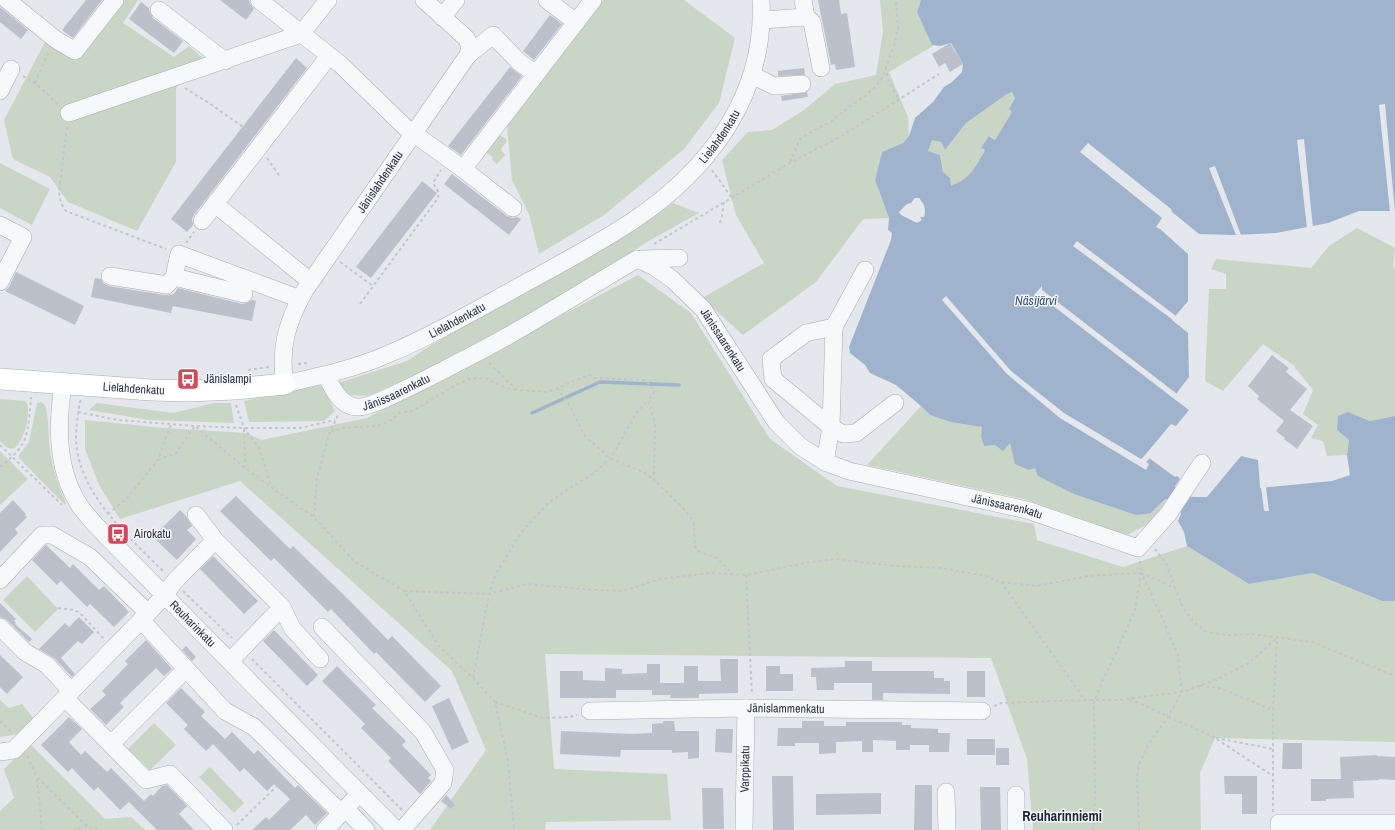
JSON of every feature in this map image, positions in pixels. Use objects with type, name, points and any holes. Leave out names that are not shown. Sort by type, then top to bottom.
[{"type":"main road","name":"Lielahdenkatu","points":[[0,379],[190,391],[234,389],[283,375]]},
{"type":"street","points":[[7,0],[55,39],[75,51],[115,0]]},
{"type":"street","points":[[259,0],[358,81],[392,116],[513,208]]},
{"type":"street","points":[[69,113],[170,80],[301,34],[328,0]]},
{"type":"street","points":[[424,0],[466,38],[470,43],[468,55]]},
{"type":"street","points":[[442,17],[456,0]]},
{"type":"street","points":[[547,0],[576,22]]},
{"type":"street","points":[[463,169],[592,0]]},
{"type":"street","name":"Lielahdenkatu","points":[[283,375],[326,375],[385,356],[421,339],[564,262],[632,222],[665,196],[704,160],[733,119],[752,75],[760,46],[762,20],[761,0]]},
{"type":"street","points":[[803,0],[806,17],[812,22],[821,68]]},
{"type":"street","points":[[160,10],[225,61]]},
{"type":"street","points":[[762,20],[806,17]]},
{"type":"street","name":"Jänislahdenkatu","points":[[283,375],[285,337],[300,299],[310,281],[468,55],[493,35],[519,62],[536,74]]},
{"type":"street","points":[[202,221],[329,56]]},
{"type":"street","points":[[0,91],[11,69]]},
{"type":"street","points":[[752,75],[774,86],[802,84]]},
{"type":"street","points":[[216,204],[310,281]]},
{"type":"street","points":[[0,225],[23,237],[7,254],[0,282]]},
{"type":"street","points":[[110,276],[167,285],[174,277],[179,254],[300,299]]},
{"type":"street","points":[[637,259],[679,258]]},
{"type":"street","name":"Jänissaarenkatu","points":[[326,375],[333,389],[346,403],[359,408],[366,406],[397,394],[507,337],[637,259],[655,267],[673,280],[703,309],[776,422],[800,446],[826,462],[849,471],[1027,510],[1138,548]]},
{"type":"street","points":[[217,288],[223,270]]},
{"type":"street","points":[[826,462],[831,428],[834,327],[866,270]]},
{"type":"street","points":[[174,277],[244,294]]},
{"type":"street","points":[[834,327],[806,333],[771,359],[773,379],[831,428],[843,434],[856,433],[895,403]]},
{"type":"street","name":"Reuharinkatu","points":[[63,384],[60,417],[60,447],[63,470],[72,492],[80,506],[92,521],[169,589],[230,661],[396,830]]},
{"type":"street","points":[[1138,548],[1169,513],[1202,462]]},
{"type":"street","points":[[196,515],[215,540],[282,607],[292,628],[320,659]]},
{"type":"street","points":[[0,580],[42,535],[52,534],[90,557],[144,617],[186,669],[225,711],[254,727],[296,768],[366,830]]},
{"type":"street","points":[[12,748],[68,695],[144,617],[215,540]]},
{"type":"street","points":[[230,661],[282,607]]},
{"type":"street","points":[[0,627],[25,652],[46,665],[68,695],[110,744],[146,780],[170,774],[230,827]]},
{"type":"street","points":[[322,627],[423,732],[445,770],[443,783],[406,825]]},
{"type":"street","points":[[110,744],[186,669]]},
{"type":"street","name":"Jänislammenkatu","points":[[590,711],[749,708],[982,711]]},
{"type":"street","name":"Varppikatu","points":[[744,830],[749,708]]},
{"type":"street","points":[[946,792],[947,830]]},
{"type":"street","points":[[324,830],[359,794]]},
{"type":"street","points":[[1016,795],[1016,830]]},
{"type":"street","points":[[1279,827],[1395,823]]},
{"type":"path","points":[[790,163],[800,140],[832,121],[850,106],[867,95],[881,80],[894,46],[898,28],[896,0]]},
{"type":"path","points":[[35,83],[55,39]]},
{"type":"path","points":[[886,65],[887,78],[899,100]]},
{"type":"path","points":[[11,69],[35,83],[69,113],[59,192],[61,203],[66,211],[179,254],[202,221]]},
{"type":"path","points":[[637,259],[650,246],[790,163],[840,137],[939,74]]},
{"type":"path","points":[[170,80],[209,103],[261,144],[280,177]]},
{"type":"path","points":[[360,304],[438,198],[439,193],[433,183],[447,158]]},
{"type":"path","points":[[704,160],[731,197]]},
{"type":"path","points":[[720,224],[724,201]]},
{"type":"path","points":[[336,260],[373,286]]},
{"type":"path","points":[[477,353],[517,390]]},
{"type":"path","points":[[245,370],[283,375],[310,363]]},
{"type":"path","points":[[331,431],[336,431],[341,428],[377,426],[393,419],[399,413],[413,411],[454,386],[470,379],[485,378],[506,388],[548,392],[589,375],[595,378],[645,380],[654,389],[652,395],[636,413],[610,458],[593,474],[549,502],[523,530],[496,574],[490,594],[473,678]]},
{"type":"path","points":[[86,385],[85,397],[80,402],[78,412],[76,439],[79,458],[92,490],[113,521],[169,589],[242,648],[406,825]]},
{"type":"path","points":[[557,388],[568,403],[585,436],[610,458],[645,473],[654,480],[683,508],[694,522],[695,547],[698,550],[717,558],[734,574]]},
{"type":"path","points":[[0,466],[12,457],[25,440],[30,414],[31,396]]},
{"type":"path","points":[[234,400],[244,428],[259,448],[272,488]]},
{"type":"path","points":[[648,400],[655,422],[654,480]]},
{"type":"path","points":[[314,516],[317,478],[335,420],[346,403]]},
{"type":"path","points":[[78,412],[118,420],[244,428],[300,428],[335,420]]},
{"type":"path","points":[[108,514],[128,497],[158,460],[171,424]]},
{"type":"path","points":[[158,460],[176,453],[195,426]]},
{"type":"path","points":[[195,426],[245,468],[314,516],[355,562],[404,591],[439,646],[473,678],[495,702],[543,718],[569,718],[590,711]]},
{"type":"path","points":[[244,428],[245,468]]},
{"type":"path","points":[[0,445],[12,457]]},
{"type":"path","points":[[1093,830],[1095,796],[1094,701],[1135,610],[1141,573],[1138,548],[1154,547],[1166,562],[1183,608],[1193,621],[1207,632],[1228,635],[1251,634],[1312,642],[1390,674],[1395,674]]},
{"type":"path","points":[[404,591],[490,594],[526,584],[624,591],[660,579],[711,573],[746,574],[810,562],[837,559],[895,566],[940,568],[986,576],[1000,582],[1037,586],[1088,576],[1141,573],[1175,588]]},
{"type":"path","points":[[1139,830],[1137,777],[1139,765],[1147,746],[1168,717],[1182,692],[1178,656],[1141,573]]},
{"type":"path","points":[[746,574],[749,708]]},
{"type":"path","points":[[1000,582],[1085,700]]},
{"type":"path","points":[[58,608],[74,610],[80,613],[113,648]]},
{"type":"path","points":[[982,711],[1001,703],[1129,699],[1182,692],[1216,680],[1249,663],[1277,638]]},
{"type":"path","points":[[1277,638],[1273,710],[1272,811],[1279,827]]},
{"type":"path","points":[[1199,686],[1219,688],[1273,710]]},
{"type":"path","points":[[1129,699],[1215,738],[1273,776]]},
{"type":"path","points":[[495,702],[508,760],[514,830]]},
{"type":"path","points":[[0,721],[12,748],[37,777],[87,826],[98,830]]},
{"type":"path","points":[[1215,738],[1273,749]]},
{"type":"path","points":[[230,827],[296,768]]},
{"type":"path","points":[[37,777],[42,830]]},
{"type":"path","points":[[73,830],[87,826]]},
{"type":"green space","points":[[120,0],[138,0],[123,23],[174,57],[189,46],[204,59],[176,88],[176,162],[137,231],[68,202],[50,177],[13,159],[4,120],[46,40],[78,58]]},
{"type":"green space","points":[[603,0],[684,0],[735,38],[719,103],[684,149],[604,215],[539,254],[529,214],[512,180],[507,126]]},
{"type":"green space","points":[[880,0],[921,0],[917,12],[933,46],[889,72],[908,117],[909,136],[903,143],[882,152],[875,180],[889,218],[863,219],[816,282],[743,335],[702,298],[764,263],[736,215],[722,160],[748,132],[772,130],[804,110],[835,84],[876,75],[883,32]]},
{"type":"green space","points":[[1011,92],[1015,97],[1009,109],[1012,112],[995,140],[990,136],[981,148],[985,150],[972,172],[964,180],[951,187],[950,178],[943,172],[940,155],[928,151],[932,139],[941,142],[945,150],[966,123]]},
{"type":"green space","points":[[496,134],[505,138],[507,141],[501,149],[505,155],[497,164],[492,160],[493,157],[485,151]]},
{"type":"green space","points":[[0,163],[50,189],[32,225],[0,208]]},
{"type":"green space","points":[[673,203],[699,213],[647,242],[609,267],[475,346],[421,374],[368,396],[350,395],[338,383],[407,361],[442,338],[635,230]]},
{"type":"green space","points":[[1357,228],[1395,248],[1393,266],[1395,269],[1395,416],[1370,421],[1348,412],[1337,430],[1349,440],[1347,455],[1327,456],[1323,441],[1311,438],[1318,425],[1303,414],[1313,390],[1293,365],[1263,344],[1223,391],[1205,381],[1209,289],[1226,289],[1226,274],[1211,269],[1216,259],[1311,268],[1329,246]]},
{"type":"green space","points":[[638,275],[691,313],[770,439],[837,486],[1034,524],[1037,540],[1123,567],[1187,546],[1249,584],[1313,573],[1382,601],[1395,601],[1395,742],[1215,738],[1200,773],[1201,830],[1033,830],[1027,759],[991,658],[545,654],[554,769],[667,774],[671,820],[546,822],[545,830],[430,830],[486,750],[452,671],[240,481],[120,519],[99,485],[85,449],[85,420],[165,428],[246,433],[262,440],[367,418]]},
{"type":"green space","points":[[322,385],[335,411],[324,421],[249,422],[244,401]]},
{"type":"green space","points":[[0,399],[25,401],[28,405],[26,428],[21,440],[14,449],[7,448],[0,441]]},
{"type":"green space","points":[[41,402],[45,405],[48,419],[51,458],[57,481],[66,503],[65,505],[19,458],[19,455],[29,442],[37,403]]},
{"type":"green space","points":[[97,403],[173,413],[214,403],[231,403],[234,423],[149,420],[89,410]]},
{"type":"green space","points":[[921,406],[930,415],[950,422],[983,427],[981,437],[984,446],[1010,443],[1035,468],[1151,513],[1167,499],[1154,521],[1127,535],[1024,499],[867,465]]},
{"type":"green space","points":[[0,451],[28,479],[0,505]]},
{"type":"green space","points":[[27,576],[58,609],[35,632],[3,600]]},
{"type":"green space","points":[[0,700],[9,708],[22,704],[34,719],[19,734],[0,737]]},
{"type":"green space","points":[[154,723],[176,745],[150,770],[128,749]]},
{"type":"green space","points":[[30,744],[105,819],[131,817],[145,830],[0,830],[0,811],[14,798],[4,769]]},
{"type":"green space","points":[[210,767],[244,803],[234,813],[199,777]]},
{"type":"water","name":"Näsijärvi","points":[[921,0],[1395,0],[1395,211],[1359,211],[1328,223],[1276,233],[1233,235],[1199,234],[1172,212],[1159,228],[1188,254],[1188,301],[1172,320],[1188,333],[1189,377],[1173,398],[1189,410],[1176,426],[1171,424],[1145,455],[1175,477],[1177,476],[1180,479],[1175,486],[1177,490],[1188,496],[1207,497],[1241,456],[1258,460],[1260,488],[1332,481],[1350,475],[1347,455],[1349,440],[1337,430],[1338,416],[1348,412],[1370,421],[1395,416],[1395,601],[1382,601],[1313,573],[1249,584],[1187,546],[1184,532],[1178,521],[1181,514],[1180,511],[1172,501],[1166,499],[1151,513],[1136,515],[1074,494],[1038,476],[1035,468],[1029,470],[1015,464],[1010,443],[1003,451],[995,445],[984,446],[981,437],[982,427],[950,422],[930,415],[896,385],[870,373],[865,365],[850,353],[849,347],[891,240],[892,233],[888,230],[889,218],[875,180],[882,152],[903,143],[909,136],[915,118],[933,102],[944,87],[952,82],[962,72],[963,64],[951,43],[940,46],[932,45],[917,12]],"holes":[[[1012,92],[1015,98],[1009,109],[1012,112],[995,140],[989,136],[981,148],[985,150],[972,172],[964,179],[951,186],[950,178],[943,172],[940,155],[928,151],[932,140],[941,142],[945,150],[966,123]],[[915,198],[919,198],[925,209],[924,217],[920,217],[922,220],[917,223],[901,215],[899,212]]]},
{"type":"pier","points":[[1385,104],[1395,212],[1390,212],[1379,105]]},
{"type":"pier","points":[[1304,139],[1313,228],[1307,228],[1297,140]]},
{"type":"pier","points":[[1088,143],[1171,209],[1173,214],[1160,229],[1156,227],[1162,218],[1080,152]]},
{"type":"pier","points":[[1215,166],[1241,235],[1236,235],[1209,168]]},
{"type":"pier","points":[[1077,241],[1176,316],[1173,320],[1073,246]]},
{"type":"pier","points":[[1042,286],[1042,290],[1177,394],[1173,398],[1039,295],[1034,295]]},
{"type":"pier","points":[[946,296],[1011,371],[1064,413],[1141,459],[1145,455],[1150,458],[1146,462],[1149,464],[1146,470],[1060,418],[1007,374],[942,300]]},
{"type":"pier","points":[[1261,487],[1266,487],[1269,511],[1264,511]]},
{"type":"building","points":[[86,0],[102,0],[73,38],[62,30]]},
{"type":"building","points":[[220,0],[249,0],[254,9],[246,20]]},
{"type":"building","points":[[818,0],[839,0],[841,14],[847,13],[855,67],[836,70],[835,64],[831,65]]},
{"type":"building","points":[[141,2],[149,8],[153,18],[183,41],[174,53],[129,19]]},
{"type":"building","points":[[0,7],[28,30],[21,39],[0,22]]},
{"type":"building","points":[[550,15],[562,24],[534,60],[523,51]]},
{"type":"building","points":[[950,43],[963,64],[950,72],[945,63],[939,67],[932,54]]},
{"type":"building","points":[[296,58],[307,68],[194,215],[192,219],[193,225],[187,232],[171,219]]},
{"type":"building","points":[[510,67],[522,76],[461,155],[448,146]]},
{"type":"building","points":[[804,68],[805,75],[778,76],[778,71]]},
{"type":"building","points":[[807,92],[808,97],[782,101],[781,96]]},
{"type":"building","points":[[452,174],[507,216],[521,219],[509,235],[444,184]]},
{"type":"building","points":[[422,181],[437,193],[371,278],[356,267]]},
{"type":"building","points":[[16,272],[84,306],[75,325],[5,291],[9,287]]},
{"type":"building","points":[[95,278],[101,279],[103,283],[108,286],[165,295],[174,294],[178,288],[242,304],[252,300],[256,301],[252,321],[173,306],[171,313],[91,297]]},
{"type":"building","points":[[1272,355],[1289,368],[1286,372],[1307,389],[1290,410],[1313,426],[1297,449],[1276,431],[1284,421],[1257,399],[1259,396],[1248,386]]},
{"type":"building","points":[[236,496],[290,549],[293,546],[388,640],[392,636],[441,686],[425,702],[376,652],[374,654],[331,609],[328,612],[274,558],[271,561],[220,511]]},
{"type":"building","points":[[13,500],[27,517],[15,529],[18,533],[0,552],[0,513]]},
{"type":"building","points":[[180,510],[192,526],[187,530],[196,539],[177,560],[153,537]]},
{"type":"building","points":[[46,545],[70,568],[73,564],[99,590],[104,586],[129,612],[114,627],[90,604],[87,607],[61,581],[57,585],[32,560]]},
{"type":"building","points":[[213,556],[258,601],[244,614],[200,569]]},
{"type":"building","points":[[0,603],[16,619],[14,621],[16,623],[15,624],[32,639],[29,642],[7,620],[0,617]]},
{"type":"building","points":[[79,617],[94,632],[82,644],[78,641],[61,658],[75,674],[72,677],[54,658],[39,649],[65,623],[69,627]]},
{"type":"building","points":[[274,630],[318,675],[307,686],[263,641]]},
{"type":"building","points":[[146,640],[172,669],[164,676],[156,668],[120,703],[124,707],[106,725],[90,709],[106,695],[102,691],[128,664],[125,661]]},
{"type":"building","points":[[186,646],[196,657],[192,661],[182,650]]},
{"type":"building","points":[[0,655],[23,677],[7,694],[0,687]]},
{"type":"building","points":[[720,659],[738,659],[738,693],[699,694],[699,698],[670,698],[671,695],[652,695],[652,690],[616,690],[616,698],[560,698],[560,671],[583,671],[583,680],[605,681],[605,668],[622,669],[622,674],[647,673],[647,664],[660,664],[660,683],[684,683],[684,666],[698,666],[698,681],[721,681]]},
{"type":"building","points":[[845,661],[872,661],[872,671],[934,671],[934,678],[944,678],[944,681],[950,681],[950,694],[883,693],[883,700],[872,700],[872,683],[834,683],[834,690],[817,690],[816,677],[811,677],[811,668],[845,667]]},
{"type":"building","points":[[337,666],[376,705],[372,708],[406,741],[402,745],[431,775],[428,778],[431,781],[420,794],[388,761],[391,758],[361,728],[365,724],[322,681]]},
{"type":"building","points":[[766,666],[780,666],[780,674],[793,674],[793,691],[766,691]]},
{"type":"building","points":[[967,671],[985,671],[985,697],[967,697]]},
{"type":"building","points":[[181,688],[205,712],[201,716],[225,739],[232,732],[254,754],[258,750],[295,788],[298,785],[327,813],[315,825],[306,815],[290,830],[252,830],[266,817],[269,820],[290,799],[274,784],[267,791],[244,768],[240,772],[213,744],[206,751],[184,729],[188,725],[166,703]]},
{"type":"building","points":[[449,698],[469,742],[452,750],[432,706]]},
{"type":"building","points":[[69,717],[82,729],[69,742],[81,755],[85,751],[107,772],[111,768],[144,801],[151,794],[153,796],[162,786],[167,785],[187,806],[179,814],[194,830],[157,830],[129,802],[120,810],[98,787],[94,791],[72,768],[68,772],[41,745]]},
{"type":"building","points":[[663,721],[674,721],[675,731],[699,731],[699,758],[688,759],[688,752],[672,753],[672,750],[621,750],[620,757],[560,754],[561,731],[632,734],[652,733],[652,724],[663,723]]},
{"type":"building","points":[[802,721],[824,721],[824,726],[846,726],[846,722],[902,722],[902,725],[911,725],[911,728],[938,729],[938,733],[950,733],[949,752],[929,752],[929,745],[910,745],[910,750],[896,750],[896,741],[873,740],[873,752],[862,752],[862,741],[836,742],[836,753],[819,754],[819,743],[795,743],[795,746],[777,746],[778,728],[802,728]]},
{"type":"building","points":[[716,729],[733,729],[732,753],[715,752]]},
{"type":"building","points":[[967,739],[995,739],[995,755],[967,755]]},
{"type":"building","points":[[1283,743],[1302,743],[1302,769],[1282,769]]},
{"type":"building","points":[[996,748],[1009,748],[1009,765],[996,765]]},
{"type":"building","points":[[1377,755],[1395,757],[1395,780],[1379,779],[1353,781],[1354,798],[1311,801],[1311,779],[1341,779],[1340,757]]},
{"type":"building","points":[[772,776],[793,776],[794,830],[773,830]]},
{"type":"building","points":[[1224,776],[1257,776],[1257,814],[1242,814],[1242,794],[1225,794]]},
{"type":"building","points":[[915,785],[932,785],[932,830],[914,830]]},
{"type":"building","points":[[980,787],[1000,787],[1001,830],[981,830]]},
{"type":"building","points":[[702,788],[723,788],[724,829],[703,829]]},
{"type":"building","points":[[881,793],[881,814],[816,815],[816,794]]},
{"type":"building","points":[[446,795],[455,805],[451,809],[441,801]]},
{"type":"waterway","points":[[532,413],[600,382],[679,385]]},
{"type":"place","name":"Jänislampi","points":[[188,379]]},
{"type":"place","name":"Airokatu","points":[[118,534]]},
{"type":"district","name":"Reuharinniemi","points":[[1062,816]]}]
